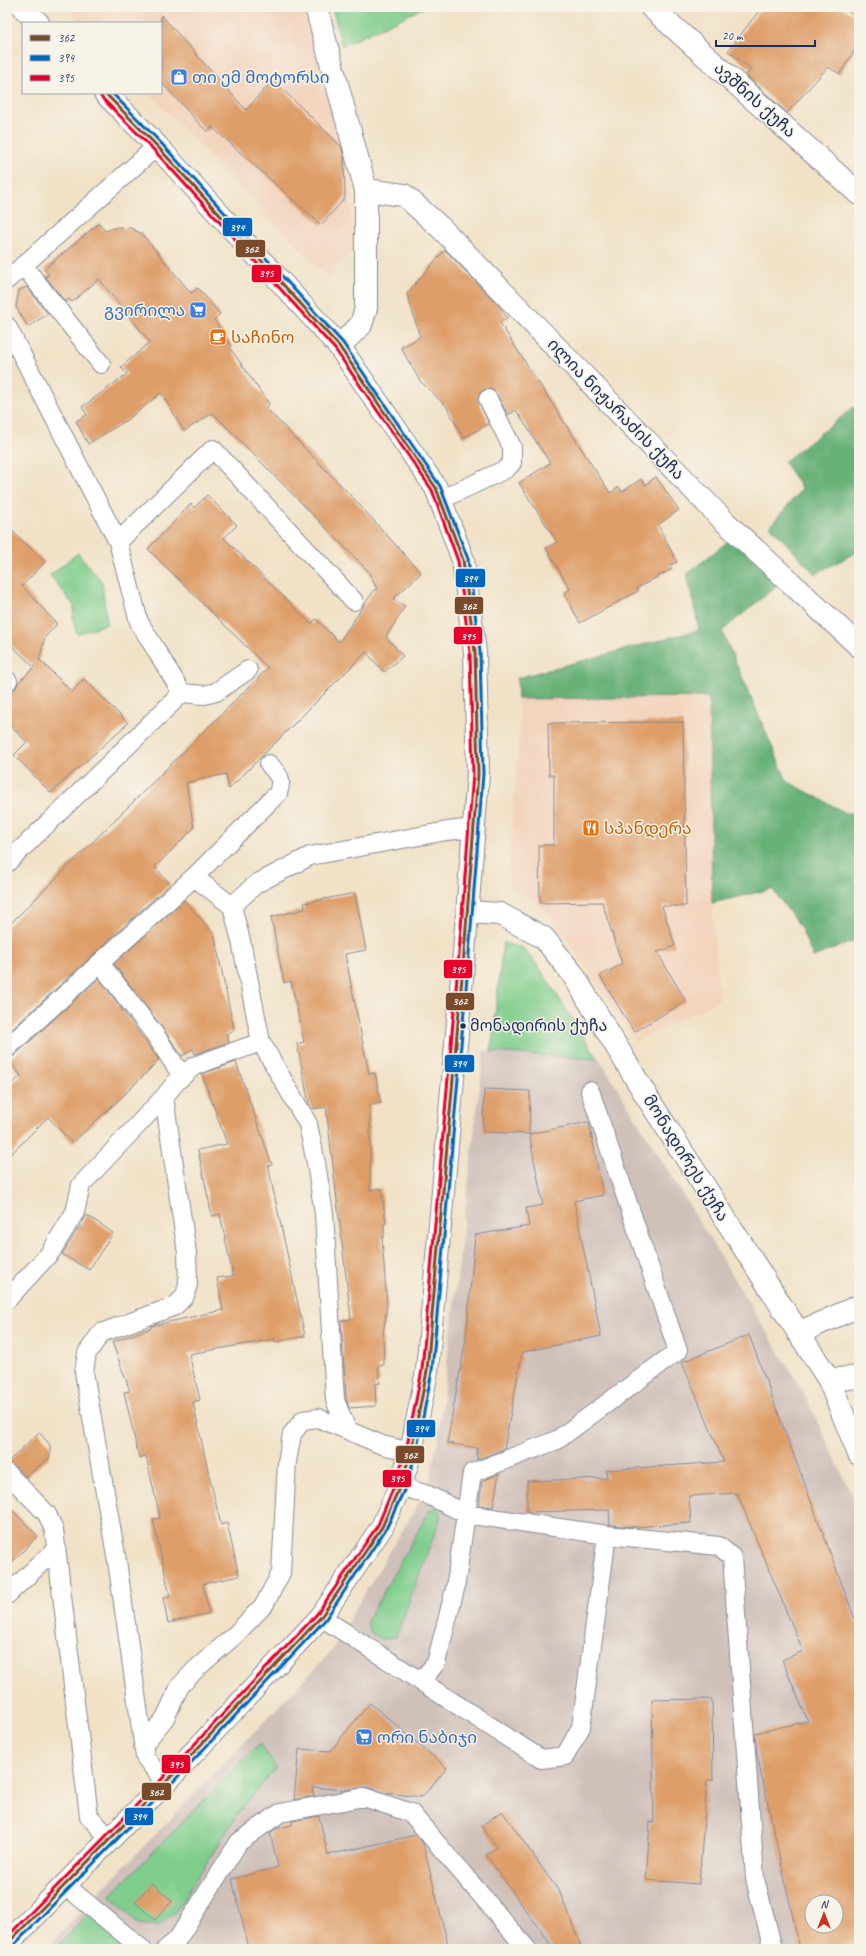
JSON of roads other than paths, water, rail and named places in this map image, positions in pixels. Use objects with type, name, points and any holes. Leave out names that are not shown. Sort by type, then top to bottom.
[{"type":"main road","points":[[23,7],[37,22]]},
{"type":"main road","points":[[316,7],[366,190],[366,308],[361,325],[338,346]]},
{"type":"main road","name":"ავშნის ქუჩა","points":[[651,7],[859,194]]},
{"type":"main road","points":[[7,1944],[165,1783],[321,1617],[382,1527],[400,1486],[412,1452],[427,1371],[468,912],[478,774],[475,652],[464,560],[436,488],[338,346],[157,146],[106,94]]},
{"type":"main road","name":"ილია ნიჟარაძის ქუჩა","points":[[366,190],[404,195],[442,229],[724,521],[859,646]]},
{"type":"main road","name":"მონადირეს ქუჩა","points":[[468,912],[500,914],[544,938],[564,962],[647,1097],[828,1380],[859,1454]]},
{"type":"main road","points":[[798,1333],[859,1306]]},
{"type":"main road","points":[[828,1380],[859,1378]]},
{"type":"lane","points":[[7,280],[157,146]]},
{"type":"lane","points":[[23,265],[101,364]]},
{"type":"lane","points":[[7,326],[118,542],[139,622],[182,693]]},
{"type":"lane","points":[[440,500],[506,469],[512,463],[512,447],[488,399]]},
{"type":"lane","points":[[118,542],[213,449],[354,601]]},
{"type":"lane","points":[[7,863],[182,693],[204,695],[216,692],[248,670]]},
{"type":"lane","points":[[7,1048],[194,877],[278,793],[281,784],[279,776],[269,764]]},
{"type":"lane","points":[[232,906],[256,884],[310,856],[447,831],[475,828]]},
{"type":"lane","points":[[194,877],[232,906],[241,941],[261,1042],[308,1124],[324,1214],[335,1400],[347,1430]]},
{"type":"lane","points":[[100,963],[156,1036],[182,1076]]},
{"type":"lane","points":[[7,1300],[50,1253],[75,1212],[81,1185],[182,1076],[194,1066],[261,1042]]},
{"type":"lane","points":[[421,1681],[436,1663],[455,1589],[472,1473],[557,1440],[678,1351],[590,1091]]},
{"type":"lane","points":[[164,1097],[187,1253],[188,1284],[185,1296],[175,1306],[101,1333],[87,1353],[84,1372],[117,1561],[145,1757],[165,1783]]},
{"type":"lane","points":[[143,1745],[165,1718],[180,1686],[196,1669],[234,1636],[264,1605],[281,1573],[287,1462],[292,1434],[303,1420],[318,1418],[382,1445],[412,1452]]},
{"type":"lane","points":[[7,1472],[47,1514],[54,1530],[89,1816],[110,1839]]},
{"type":"lane","points":[[400,1486],[428,1495],[466,1514],[607,1534],[719,1546],[732,1557],[755,1879],[773,1949]]},
{"type":"lane","points":[[321,1617],[540,1760],[565,1756],[582,1727],[607,1534]]},
{"type":"lane","points":[[7,1595],[56,1549]]},
{"type":"lane","points":[[166,1949],[177,1940],[239,1842],[280,1813],[364,1797],[411,1813],[527,1949]]},
{"type":"lane","points":[[65,1885],[142,1949]]},
{"type":"place","name":"თი ემ მოტორსი","points":[[179,77]]},
{"type":"place","name":"გვირილა","points":[[198,310]]},
{"type":"place","name":"საჩინო","points":[[218,337]]},
{"type":"place","name":"სპანდერა","points":[[591,828]]},
{"type":"place","name":"მონადირის ქუჩა","points":[[463,1026]]},
{"type":"place","name":"ორი ნაბიჯი","points":[[364,1737]]}]
